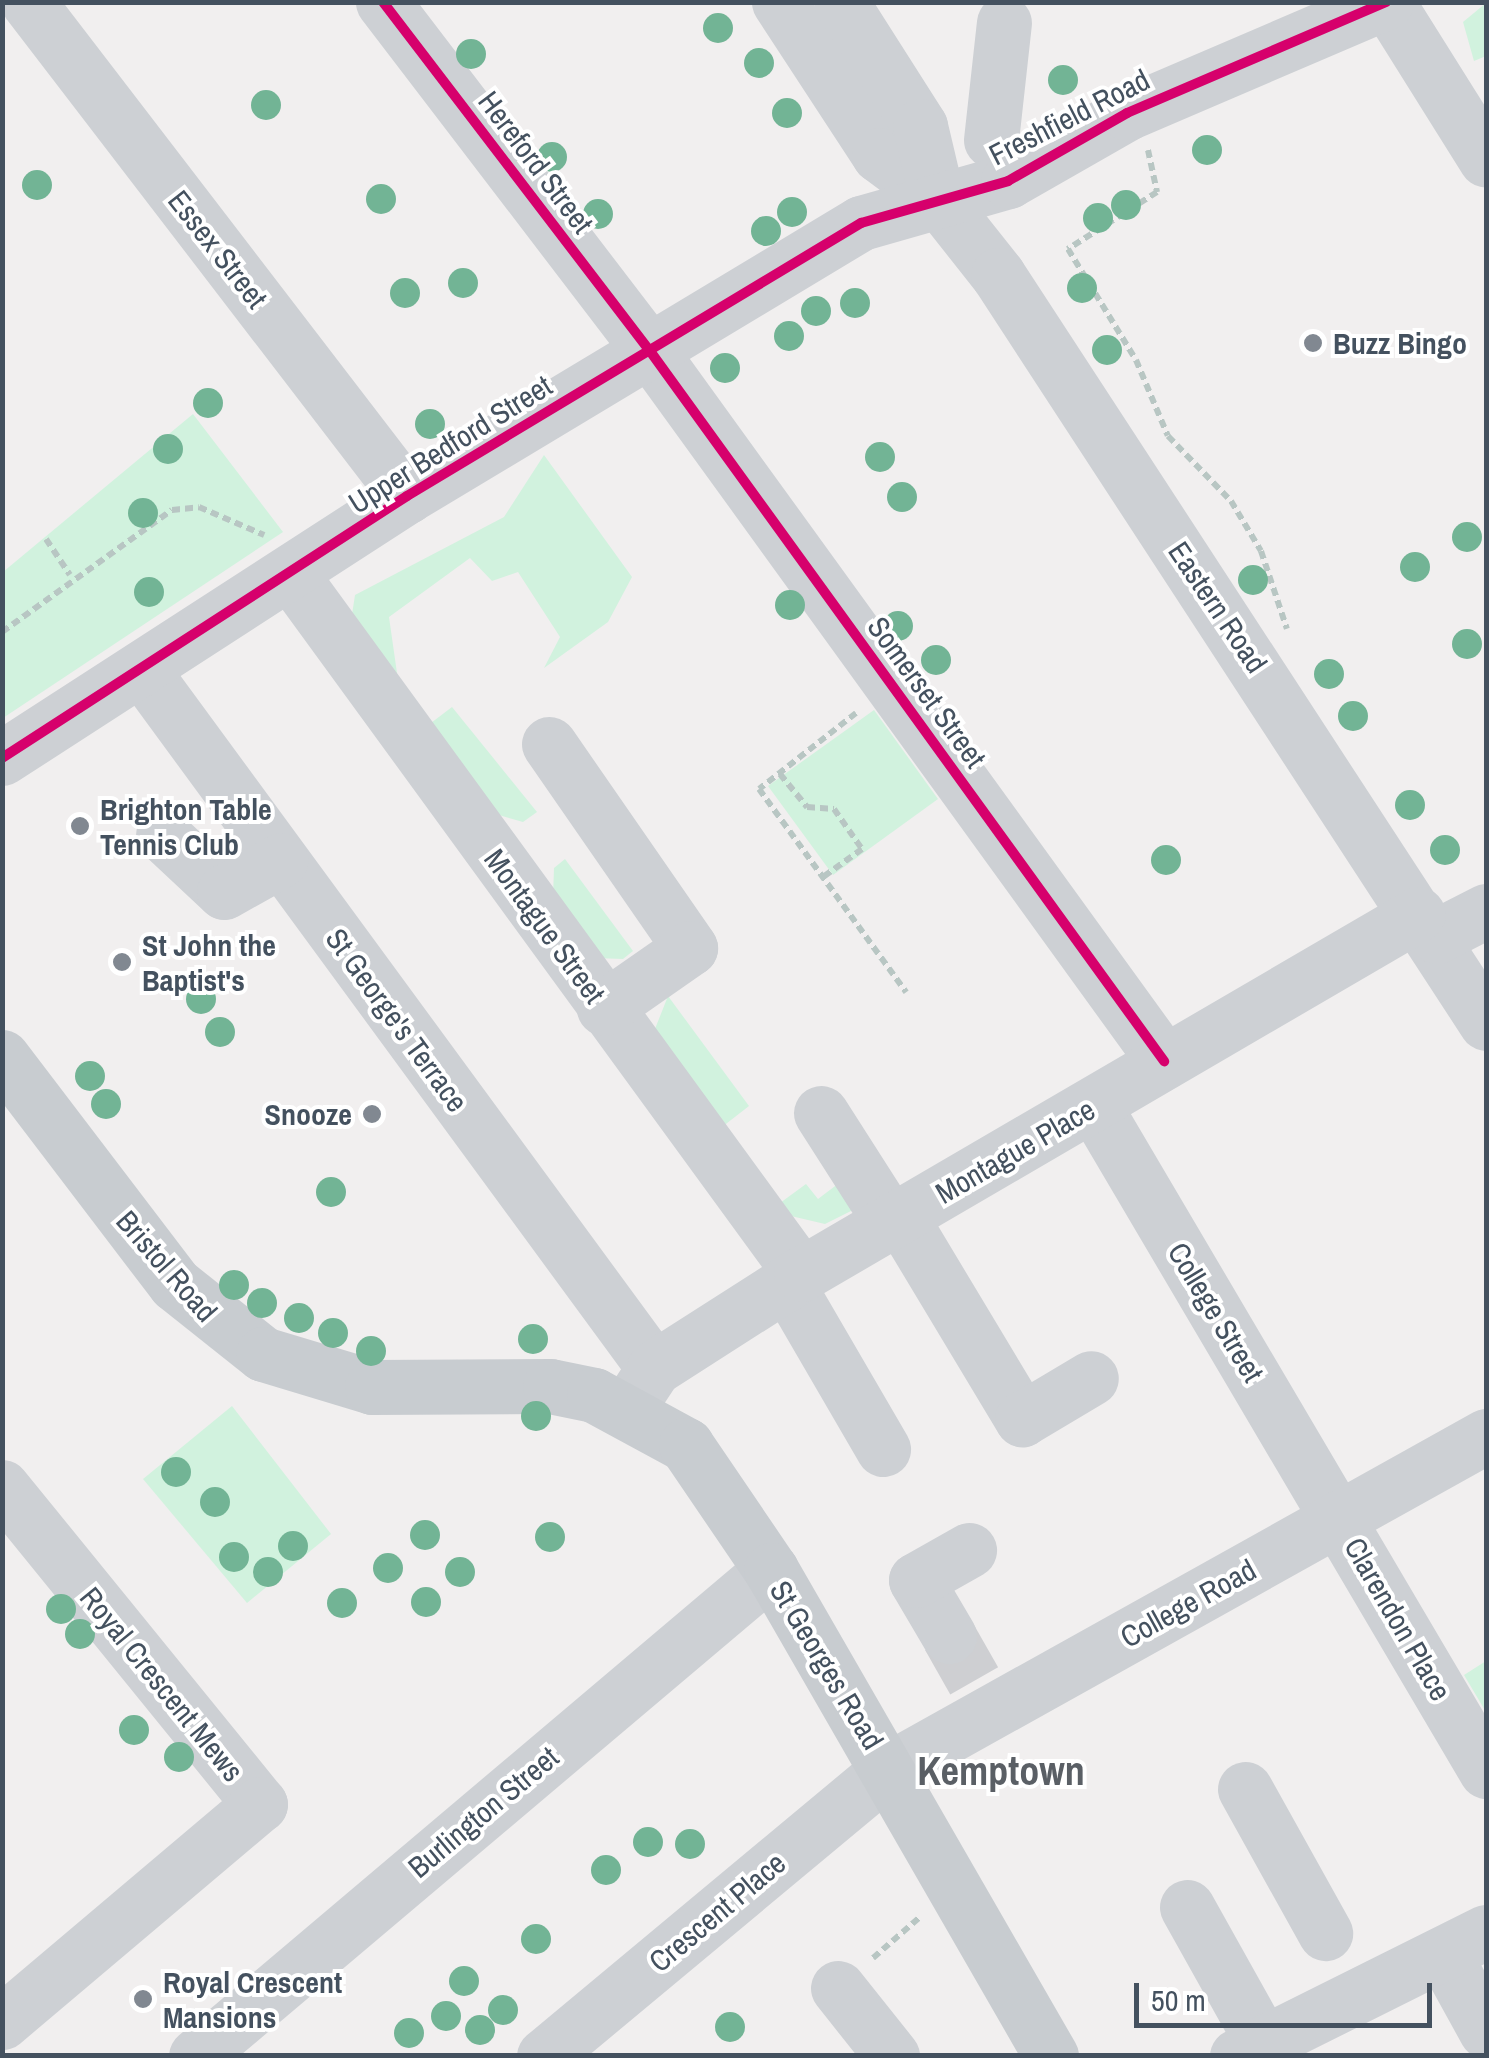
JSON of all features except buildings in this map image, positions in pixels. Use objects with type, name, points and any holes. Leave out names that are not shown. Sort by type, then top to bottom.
[{"type":"main road","name":"Bristol Road","points":[[2,1057],[175,1284],[263,1354],[372,1386],[642,1387]]},
{"type":"main road","name":"St Georges Road","points":[[642,1387],[700,1460],[771,1570],[890,1769],[1051,2056]]},
{"type":"street","name":"Hereford Street","points":[[383,2],[650,351]]},
{"type":"street","name":"Eastern Road","points":[[779,2],[880,156],[938,198],[1005,284],[1428,925],[1486,1023]]},
{"type":"street","name":"Eastern Road","points":[[842,2],[920,126],[938,198]]},
{"type":"street","name":"Freshfield Road","points":[[938,198],[1008,181],[1127,112],[1386,2]]},
{"type":"street","points":[[1386,2],[1486,160]]},
{"type":"street","name":"Essex Street","points":[[21,16],[408,496]]},
{"type":"street","points":[[991,140],[1004,23]]},
{"type":"street","name":"Upper Bedford Street","points":[[2,758],[294,574],[408,496],[878,214],[938,198]]},
{"type":"street","name":"Somerset Street","points":[[650,351],[1164,1062]]},
{"type":"street","name":"Montague Street","points":[[294,574],[794,1279],[883,1449]]},
{"type":"street","name":"St George's Terrace","points":[[142,670],[583,1274],[642,1387]]},
{"type":"street","points":[[550,744],[690,948],[604,1008]]},
{"type":"street","points":[[163,835],[224,892],[281,860]]},
{"type":"street","name":"Montague Place","points":[[642,1387],[794,1279],[1164,1062],[1428,925],[1486,911]]},
{"type":"street","name":"College Street","points":[[1094,1106],[1339,1518]]},
{"type":"street","points":[[821,1113],[896,1221],[1022,1419],[1091,1378]]},
{"type":"street","name":"College Road","points":[[890,1769],[972,1676],[1339,1518],[1486,1436]]},
{"type":"street","name":"Royal Crescent Mews","points":[[2,1488],[260,1804],[2,2022]]},
{"type":"street","name":"Clarendon Place","points":[[1339,1518],[1483,1757]]},
{"type":"street","points":[[969,1550],[916,1580],[972,1676]]},
{"type":"street","name":"Burlington Street","points":[[196,2056],[771,1570]]},
{"type":"street","name":"Crescent Place","points":[[544,2056],[890,1769]]},
{"type":"street","points":[[1245,1790],[1342,1964]]},
{"type":"street","points":[[1187,1907],[1255,2050],[1342,1964],[1465,1944],[1486,2030]]},
{"type":"street","points":[[838,1988],[892,2056]]},
{"type":"path","points":[[1127,112],[1157,166],[1157,192],[1068,249],[1136,360],[1168,436],[1231,502],[1261,551],[1292,644]]},
{"type":"path","points":[[2,632],[70,575],[186,506],[273,539],[294,574]]},
{"type":"path","points":[[46,539],[70,575]]},
{"type":"path","points":[[893,688],[759,789],[906,992]]},
{"type":"path","points":[[780,774],[808,806],[834,809],[862,849],[823,877]]},
{"type":"path","points":[[838,1988],[959,1890]]},
{"type":"green space","points":[[1486,3],[1486,56],[1474,61],[1463,22]]},
{"type":"green space","points":[[193,414],[283,532],[3,718],[3,572]]},
{"type":"green space","points":[[544,455],[632,577],[608,622],[544,668],[560,637],[518,572],[492,581],[470,558],[389,617],[399,687],[351,621],[355,595],[504,517]]},
{"type":"green space","points":[[452,707],[537,812],[523,822],[492,813],[427,726]]},
{"type":"green space","points":[[874,710],[938,799],[833,875],[768,786]]},
{"type":"green space","points":[[565,859],[633,951],[623,959],[595,958],[553,897],[554,868]]},
{"type":"green space","points":[[668,996],[749,1106],[722,1127],[653,1034]]},
{"type":"green space","points":[[847,1177],[867,1203],[825,1224],[791,1216],[780,1203],[806,1184],[818,1199]]},
{"type":"green space","points":[[232,1406],[331,1534],[247,1603],[143,1479]]},
{"type":"green space","points":[[1486,1661],[1486,1712],[1464,1675]]},
{"type":"tunnel","points":[[949,1636],[974,1680]]},
{"type":"cycle path","points":[[383,2],[650,351],[1164,1061]]},
{"type":"cycle path","points":[[2,758],[407,496],[861,223],[1008,181],[1127,113],[1386,2]]},
{"type":"place","name":"Buzz Bingo","points":[[1313,343]]},
{"type":"place","name":"Brighton Table Tennis Club","points":[[80,826]]},
{"type":"place","name":"St John the Baptist's","points":[[122,962]]},
{"type":"place","name":"Snooze","points":[[372,1114]]},
{"type":"place","name":"Royal Crescent Mansions","points":[[143,1999]]},
{"type":"district","name":"Kemptown","points":[[1001,1771]]}]
